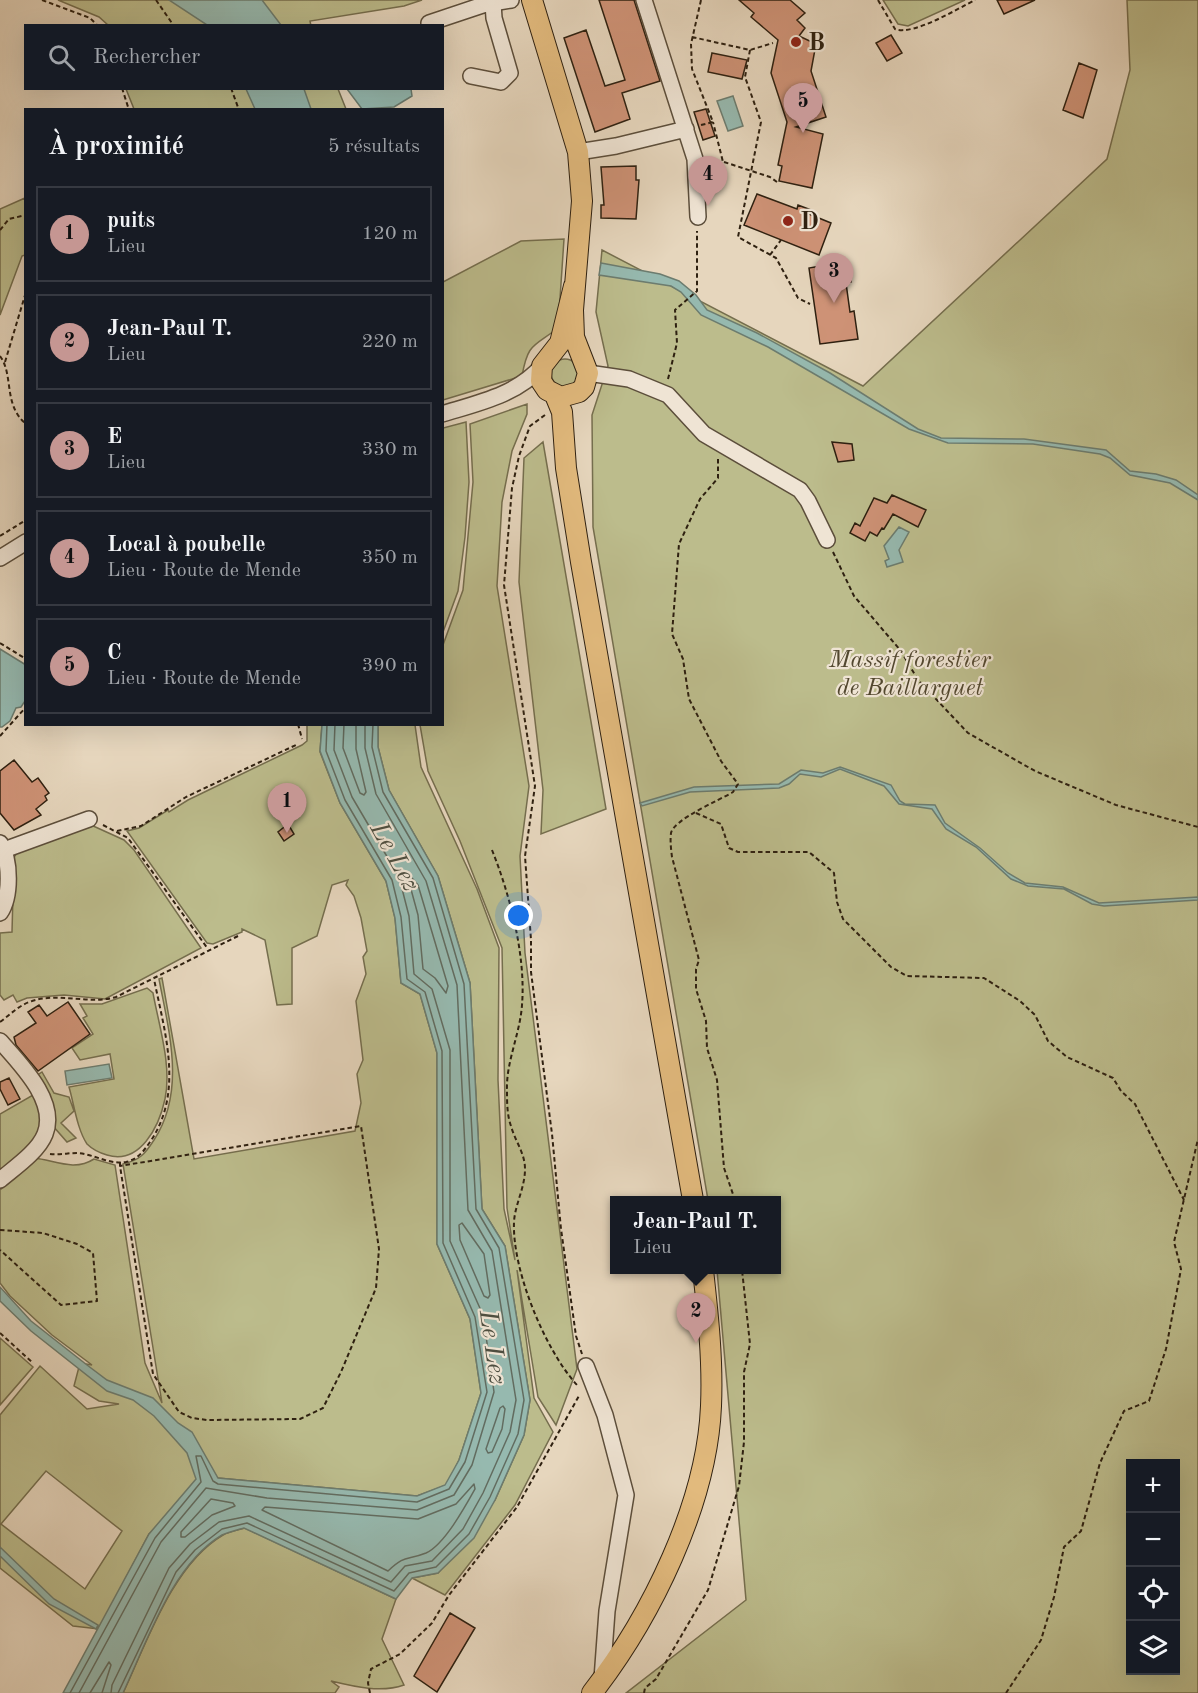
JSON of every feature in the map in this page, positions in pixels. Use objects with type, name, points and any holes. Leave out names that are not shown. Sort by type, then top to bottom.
[{"type":"main road","points":[[532,0],[578,152],[582,201],[574,286],[574,337],[586,367],[584,387],[568,397],[551,397]]},
{"type":"main road","points":[[574,286],[560,343],[547,360],[551,397],[562,412],[566,468],[577,536],[692,1196]]},
{"type":"main road","points":[[577,536],[573,479],[574,411],[579,392]]},
{"type":"main road","points":[[597,1687],[638,1625],[671,1561],[688,1515],[702,1464],[711,1408],[710,1327],[704,1274]]},
{"type":"street","points":[[429,22],[511,0]]},
{"type":"street","points":[[644,0],[692,127],[698,216]]},
{"type":"street","points":[[471,76],[501,82],[510,73],[494,18],[493,3]]},
{"type":"street","points":[[578,152],[616,146],[692,127]]},
{"type":"street","points":[[444,413],[489,400],[514,388],[533,376],[547,360]]},
{"type":"street","points":[[586,367],[668,395],[704,435],[800,490],[808,501],[827,540]]},
{"type":"street","points":[[514,388],[551,397]]},
{"type":"street","points":[[0,558],[24,543]]},
{"type":"street","points":[[0,913],[7,895],[2,847],[89,819]]},
{"type":"street","points":[[0,1041],[43,1098],[48,1117],[45,1133],[32,1151],[0,1180]]},
{"type":"street","points":[[586,1366],[605,1415],[626,1495],[597,1687]]},
{"type":"path","points":[[42,0],[90,18],[96,24]]},
{"type":"path","points":[[156,0],[173,24]]},
{"type":"path","points":[[701,0],[692,37],[692,69],[713,122],[723,162]]},
{"type":"path","points":[[878,0],[895,29],[900,31],[920,26],[975,0]]},
{"type":"path","points":[[692,37],[750,50],[773,43]]},
{"type":"path","points":[[750,50],[745,77],[761,122],[738,237],[776,258],[798,298],[810,304]]},
{"type":"path","points":[[123,90],[128,108]]},
{"type":"path","points":[[232,90],[238,108]]},
{"type":"path","points":[[692,127],[713,122]]},
{"type":"path","points":[[723,162],[770,177],[777,182]]},
{"type":"path","points":[[711,183],[713,174],[723,162]]},
{"type":"path","points":[[0,230],[9,219],[24,215]]},
{"type":"path","points":[[668,395],[666,388],[677,343],[675,310],[697,291],[698,216]]},
{"type":"path","points":[[770,255],[781,240]]},
{"type":"path","points":[[24,299],[5,362],[13,407],[24,421]]},
{"type":"path","points":[[0,356],[5,362]]},
{"type":"path","points":[[551,397],[530,426],[519,456],[512,488],[504,585],[535,786],[525,856],[531,972],[552,1134],[561,1230],[576,1336],[586,1366]]},
{"type":"path","points":[[722,445],[718,478],[700,499],[679,544],[672,634],[683,659],[689,699],[721,761],[738,784],[733,792],[674,827],[671,833],[672,857],[699,960],[696,969],[696,989],[706,1021],[707,1048],[717,1080],[724,1168],[734,1196]]},
{"type":"path","points":[[0,536],[24,521]]},
{"type":"path","points":[[827,540],[854,596],[901,651],[918,680],[968,733],[1035,771],[1116,805],[1198,827]]},
{"type":"path","points":[[0,643],[24,658]]},
{"type":"path","points":[[0,736],[24,709]]},
{"type":"path","points":[[299,726],[302,739]]},
{"type":"path","points":[[208,949],[151,867],[128,838],[117,831],[141,826],[186,797],[298,744]]},
{"type":"path","points":[[696,813],[721,824],[729,848],[738,852],[753,854],[809,852],[818,858],[834,873],[837,902],[843,919],[891,967],[907,976],[984,978],[1020,1001],[1035,1015],[1048,1041],[1067,1057],[1113,1078],[1121,1091],[1135,1104],[1184,1200]]},
{"type":"path","points":[[370,1693],[368,1683],[371,1669],[400,1654],[432,1623],[448,1595],[517,1507],[582,1389],[558,1359],[542,1332],[524,1277],[514,1234],[515,1212],[525,1169],[521,1149],[509,1121],[507,1088],[522,1003],[521,977],[513,916],[492,850]]},
{"type":"path","points":[[0,1022],[20,1006],[33,1000],[69,998],[105,1000],[154,979],[208,949],[240,935]]},
{"type":"path","points":[[32,1151],[60,1155],[77,1153],[120,1162],[137,1158],[143,1152],[165,1116],[169,1098],[168,1055],[154,979]]},
{"type":"path","points":[[120,1162],[120,1166],[153,1374],[178,1412],[207,1420],[300,1419],[323,1408],[341,1372],[378,1279],[379,1249],[361,1126],[120,1166]]},
{"type":"path","points":[[1006,1693],[1041,1641],[1054,1597],[1064,1547],[1081,1531],[1100,1463],[1124,1412],[1149,1401],[1166,1349],[1181,1269],[1174,1242],[1198,1139]]},
{"type":"path","points":[[0,1230],[43,1233],[93,1252],[98,1301],[61,1305],[0,1250]]},
{"type":"path","points":[[644,1693],[645,1688],[656,1679],[708,1590],[739,1486],[744,1442],[744,1372],[750,1344],[743,1274]]},
{"type":"path","points":[[0,1333],[33,1363]]},
{"type":"green space","points":[[58,0],[422,0],[404,6],[310,21],[311,24],[107,24],[99,17]]},
{"type":"green space","points":[[883,0],[965,0],[908,26],[898,24]]},
{"type":"green space","name":"Massif forestier de Baillarguet","points":[[1127,0],[1198,0],[1198,1693],[626,1693],[746,1600],[717,1274],[781,1274],[781,1196],[707,1196],[593,527],[592,415],[608,366],[596,312],[602,250],[863,386],[1107,159],[1130,70]]},
{"type":"green space","points":[[126,90],[338,90],[346,108],[134,108]]},
{"type":"green space","points":[[24,198],[24,255],[0,315],[0,209]]},
{"type":"green space","points":[[564,239],[558,328],[533,346],[524,365],[522,376],[444,400],[444,281],[521,241]]},
{"type":"green space","points":[[565,359],[575,363],[579,373],[575,383],[565,387],[555,383],[551,373],[555,363]]},
{"type":"green space","points":[[527,404],[527,414],[512,451],[502,502],[497,586],[529,786],[520,856],[525,953],[577,1369],[556,1425],[538,1397],[517,1270],[534,1398],[553,1432],[515,1505],[445,1595],[412,1578],[438,1573],[495,1500],[524,1435],[530,1400],[505,1246],[482,1209],[470,983],[438,876],[389,790],[378,747],[378,726],[415,726],[421,767],[477,889],[499,948],[498,1080],[504,1209],[515,1260],[507,1208],[502,948],[460,841],[428,771],[420,726],[444,726],[444,642],[463,590],[473,482],[470,424]]},
{"type":"green space","points":[[466,422],[469,482],[458,591],[444,629],[444,428]]},
{"type":"green space","points":[[543,442],[606,809],[541,834],[543,790],[519,582],[524,458]]},
{"type":"green space","points":[[307,726],[322,726],[320,752],[340,803],[386,881],[395,918],[401,983],[420,994],[437,1053],[437,1244],[470,1319],[481,1393],[459,1460],[447,1485],[417,1496],[218,1478],[149,1534],[99,1629],[73,1626],[0,1568],[0,1415],[40,1366],[87,1409],[119,1404],[99,1401],[74,1386],[80,1363],[92,1365],[52,1335],[10,1296],[0,1283],[0,1190],[34,1158],[72,1165],[79,1165],[94,1159],[115,1165],[145,1363],[162,1403],[123,1164],[142,1156],[148,1149],[164,1121],[170,1102],[172,1061],[159,979],[162,978],[194,1159],[355,1131],[361,1103],[357,1074],[363,1060],[356,1001],[366,974],[363,957],[367,951],[354,896],[346,885],[348,880],[332,885],[317,936],[292,948],[292,1004],[277,1005],[265,940],[242,929],[242,932],[213,944],[207,943],[127,831],[139,828],[168,810],[169,812],[188,800],[307,741]],"holes":[[[46,1471],[122,1531],[85,1589],[1,1524]]]},
{"type":"green space","points":[[91,825],[124,840],[134,850],[201,948],[105,999],[64,995],[27,998],[17,1002],[13,995],[4,1000],[0,995],[0,933],[12,932],[14,857],[17,853]]},
{"type":"green space","points":[[147,988],[153,993],[164,1046],[167,1073],[165,1099],[153,1132],[138,1149],[119,1157],[107,1155],[87,1144],[78,1124],[69,1087],[114,1079],[110,1054],[80,1060],[72,1048],[93,1034],[83,1018],[87,1016],[80,1004],[102,1004]]},
{"type":"green space","points":[[42,1072],[54,1093],[69,1097],[74,1111],[61,1123],[76,1138],[67,1142],[53,1126],[33,1078]]},
{"type":"green space","points":[[33,1095],[40,1106],[43,1131],[0,1177],[0,1114]]},
{"type":"green space","points":[[0,1338],[33,1367],[0,1405]]},
{"type":"green space","points":[[245,1528],[396,1599],[382,1639],[404,1685],[377,1689],[331,1681],[339,1687],[335,1693],[123,1693],[163,1606],[190,1565],[205,1548],[223,1535]]},
{"type":"water","points":[[169,0],[262,0],[280,24],[205,24]]},
{"type":"water","points":[[246,90],[304,90],[311,108],[255,108]]},
{"type":"water","points":[[348,90],[411,90],[412,96],[394,107],[361,108]]},
{"type":"water","points":[[733,96],[743,126],[728,131],[717,101]]},
{"type":"water","points":[[601,263],[660,274],[679,281],[696,295],[707,310],[757,333],[830,373],[918,429],[941,438],[1024,439],[1106,450],[1130,471],[1156,474],[1176,480],[1198,495],[1198,500],[1170,483],[1130,475],[1110,458],[1100,454],[1033,444],[948,443],[909,429],[768,347],[701,315],[681,292],[671,286],[599,275]]},
{"type":"water","points":[[899,527],[909,532],[899,550],[903,562],[887,567],[885,561],[889,559],[884,546]]},
{"type":"water","points":[[0,649],[24,664],[24,702],[21,707],[16,708],[10,721],[0,727]]},
{"type":"water","name":"Le Lez","points":[[322,726],[378,726],[378,747],[389,790],[438,876],[470,983],[482,1209],[505,1246],[530,1400],[524,1435],[495,1500],[474,1538],[438,1573],[412,1578],[396,1599],[244,1528],[222,1535],[204,1548],[189,1565],[163,1606],[123,1693],[63,1693],[149,1534],[196,1479],[187,1453],[154,1416],[133,1400],[107,1391],[31,1331],[0,1301],[0,1287],[31,1321],[87,1365],[107,1380],[153,1398],[178,1423],[192,1432],[218,1478],[417,1496],[445,1485],[459,1460],[481,1393],[470,1319],[437,1244],[437,1053],[420,994],[401,983],[395,918],[386,881],[340,803],[320,751]]},
{"type":"water","points":[[840,767],[891,785],[900,801],[905,804],[935,805],[945,823],[980,848],[1008,873],[1025,883],[1063,887],[1099,903],[1198,897],[1198,900],[1104,906],[1092,904],[1064,889],[1028,886],[1011,879],[976,847],[946,829],[932,809],[899,804],[884,786],[840,769],[821,777],[800,774],[789,784],[779,788],[690,792],[642,806],[640,803],[694,787],[779,784],[801,770],[823,773]]},
{"type":"water","points":[[109,1064],[112,1078],[67,1085],[65,1071]]},
{"type":"water","points":[[0,1547],[54,1599],[98,1625],[96,1629],[49,1604],[0,1556]]},
{"type":"building","points":[[599,0],[634,0],[660,81],[622,93],[630,119],[595,132],[564,38],[586,30],[605,86],[625,80]]},
{"type":"building","points":[[739,0],[790,0],[805,13],[797,20],[805,28],[799,36],[816,44],[811,71],[826,117],[796,127],[823,134],[812,188],[779,181],[782,166],[778,165],[787,122],[771,73],[778,40],[751,17],[754,13]]},
{"type":"building","points":[[997,0],[1035,0],[1004,14]]},
{"type":"building","points":[[891,35],[902,53],[887,61],[876,43]]},
{"type":"building","points":[[712,53],[747,60],[742,79],[708,72]]},
{"type":"building","points":[[1079,63],[1097,70],[1083,118],[1063,110]]},
{"type":"building","points":[[706,109],[715,136],[703,140],[694,112]]},
{"type":"building","points":[[636,166],[636,180],[639,180],[636,219],[601,218],[601,205],[604,205],[601,167]]},
{"type":"building","name":"D","points":[[757,194],[797,209],[798,205],[811,210],[809,214],[831,223],[819,255],[744,225]]},
{"type":"building","points":[[848,263],[851,282],[846,283],[850,312],[854,311],[858,339],[820,344],[809,268]]},
{"type":"building","points":[[832,442],[852,444],[854,460],[838,462]]},
{"type":"building","points":[[892,495],[926,510],[918,527],[893,514],[877,536],[870,532],[865,541],[850,533],[855,523],[860,526],[874,498],[887,503]]},
{"type":"building","points":[[14,760],[32,782],[38,778],[49,793],[45,796],[47,800],[36,809],[41,815],[14,830],[0,813],[0,771]]},
{"type":"building","points":[[288,824],[294,834],[284,841],[278,832]]},
{"type":"building","points":[[68,1002],[90,1034],[38,1071],[16,1045],[14,1037],[36,1023],[28,1012],[39,1005],[47,1016]]},
{"type":"building","points":[[9,1078],[20,1099],[8,1105],[0,1089],[0,1082]]},
{"type":"building","points":[[450,1613],[475,1628],[437,1692],[414,1676]]},
{"type":"place","name":"B","points":[[796,42]]},
{"type":"place","name":"C","points":[[803,133]]},
{"type":"place","name":"Local à poubelle","points":[[708,206]]},
{"type":"place","name":"D","points":[[788,221]]},
{"type":"place","name":"E","points":[[834,303]]},
{"type":"place","name":"puits","points":[[287,833]]},
{"type":"place","name":"Jean-Paul T.","points":[[696,1343]]}]
